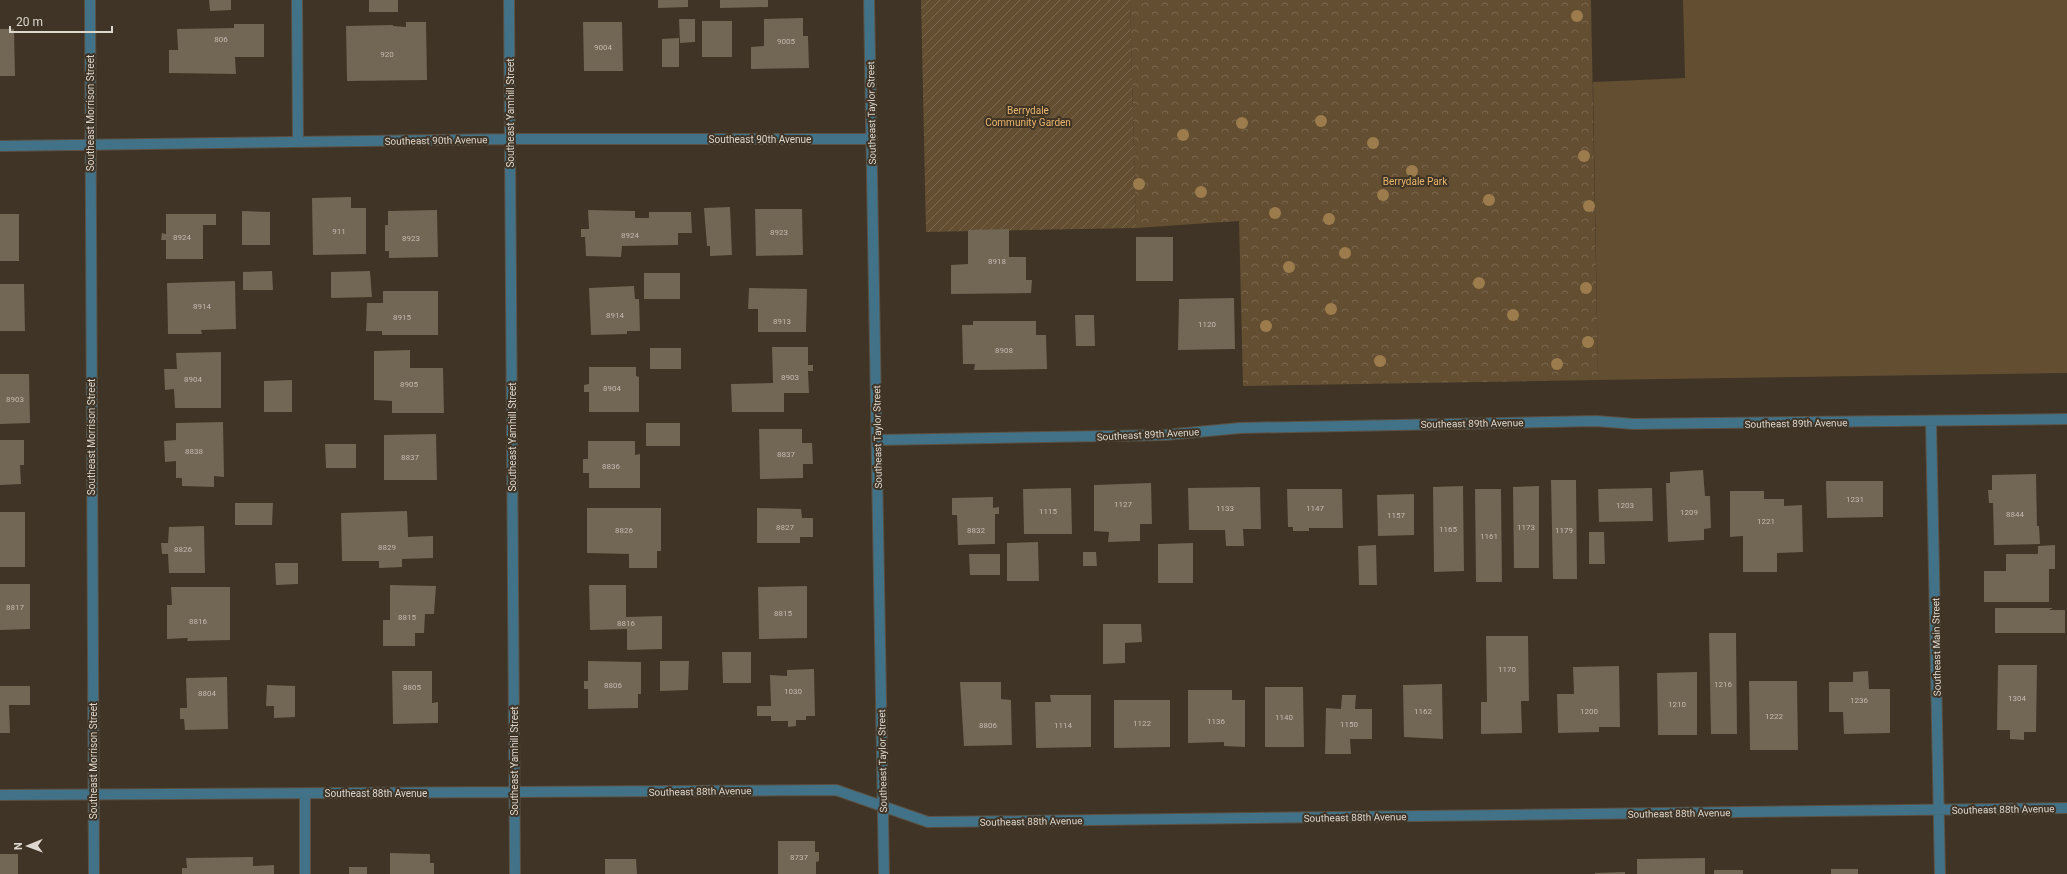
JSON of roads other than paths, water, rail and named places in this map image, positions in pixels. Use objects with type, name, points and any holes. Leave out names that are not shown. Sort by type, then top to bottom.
[{"type":"street","name":"Southeast Morrison Street","points":[[90,0],[94,874]]},
{"type":"street","points":[[297,0],[298,142]]},
{"type":"street","name":"Southeast Yamhill Street","points":[[509,0],[515,874]]},
{"type":"street","name":"Southeast Taylor Street","points":[[869,0],[884,874]]},
{"type":"street","name":"Southeast 90th Avenue","points":[[0,146],[90,146],[510,139],[872,139]]},
{"type":"street","name":"Southeast 89th Avenue","points":[[877,440],[1165,435],[1240,428],[1596,421],[1642,424],[2067,419]]},
{"type":"street","name":"Southeast Main Street","points":[[1931,421],[1940,874]]},
{"type":"street","name":"Southeast 88th Avenue","points":[[0,795],[836,790],[928,822],[2067,808]]},
{"type":"street","points":[[305,794],[305,874]]},
{"type":"park label","name":"Berrydale Community Garden","points":[[1028,116]]},
{"type":"park label","name":"Berrydale Park","points":[[1415,181]]}]
